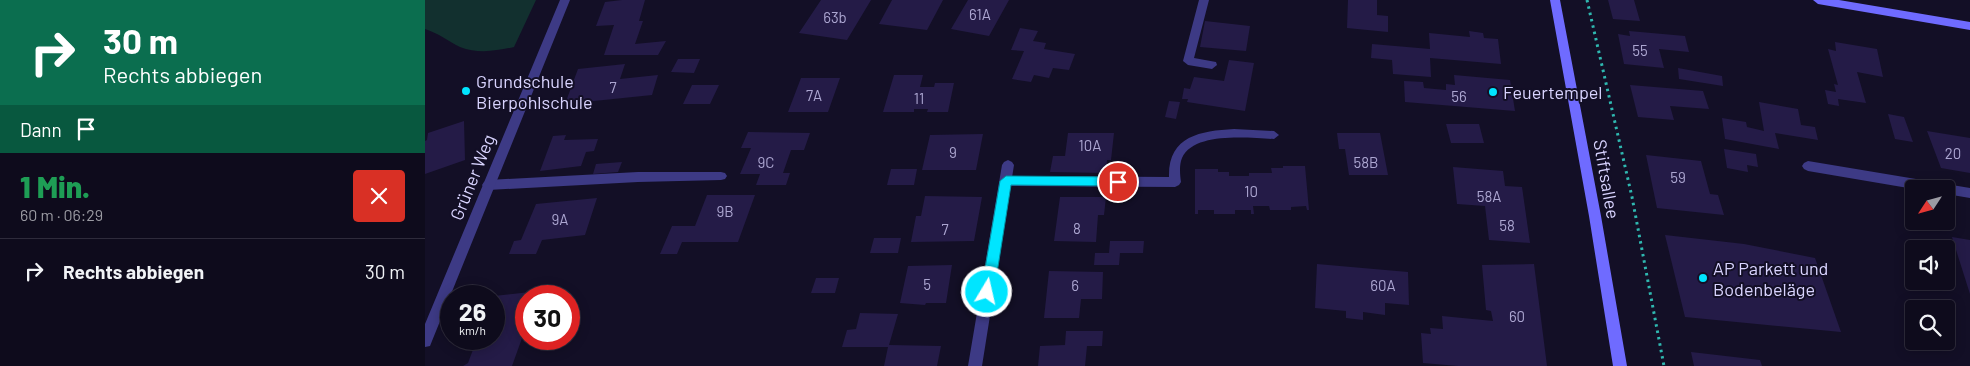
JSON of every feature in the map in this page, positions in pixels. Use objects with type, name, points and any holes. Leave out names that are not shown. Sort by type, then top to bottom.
[{"type":"main road","name":"Stiftsallee","points":[[1555,0],[1595,216],[1620,366]]},
{"type":"main road","points":[[1818,0],[1970,26]]},
{"type":"street","name":"Grüner Weg","points":[[425,340],[565,0]]},
{"type":"street","points":[[975,366],[1008,165]]},
{"type":"street","points":[[1808,166],[1905,182]]},
{"type":"street","points":[[1955,191],[1970,193]]},
{"type":"lane","points":[[1204,0],[1188,61],[1212,64]]},
{"type":"lane","points":[[1006,181],[1175,182],[1176,159],[1184,146],[1201,138],[1227,133],[1274,135]]},
{"type":"lane","points":[[488,185],[638,177],[721,176]]},
{"type":"path","points":[[1587,0],[1632,197],[1664,366]]},
{"type":"green space","points":[[425,0],[536,0],[514,47],[494,51],[480,51],[460,47],[425,29]]},
{"type":"building","points":[[645,0],[639,21],[643,21],[635,44],[666,41],[658,55],[604,55],[614,25],[596,26],[605,2]]},
{"type":"building","points":[[821,0],[871,0],[847,40],[799,33]]},
{"type":"building","points":[[892,0],[943,0],[927,30],[879,24]]},
{"type":"building","points":[[968,0],[1009,0],[989,36],[951,29]]},
{"type":"building","points":[[1348,0],[1377,0],[1377,15],[1388,16],[1388,32],[1347,28]]},
{"type":"building","points":[[1608,0],[1634,0],[1640,21],[1613,19]]},
{"type":"building","points":[[1205,21],[1250,26],[1246,51],[1200,47]]},
{"type":"building","points":[[1020,28],[1038,31],[1033,41],[1046,43],[1044,49],[1075,54],[1069,70],[1053,68],[1049,78],[1034,75],[1031,82],[1012,79],[1024,51],[1011,50]]},
{"type":"building","points":[[1469,31],[1483,33],[1484,38],[1498,39],[1501,64],[1430,58],[1431,77],[1393,74],[1392,60],[1371,58],[1372,44],[1430,49],[1429,33],[1470,37]]},
{"type":"building","points":[[1629,31],[1685,36],[1689,52],[1659,49],[1664,68],[1624,64],[1618,34],[1630,36]]},
{"type":"building","points":[[1835,42],[1877,49],[1883,77],[1857,72],[1866,103],[1838,99],[1839,106],[1828,104],[1825,90],[1836,92],[1834,84],[1838,85],[1828,49],[1836,51]]},
{"type":"building","points":[[678,59],[700,59],[694,73],[671,72]]},
{"type":"building","points":[[1229,60],[1254,63],[1245,111],[1187,102],[1188,99],[1182,99],[1184,88],[1190,89],[1194,77],[1224,81]]},
{"type":"building","points":[[625,64],[620,79],[658,75],[652,95],[565,104],[578,69]]},
{"type":"building","points":[[1678,68],[1722,76],[1723,86],[1679,79]]},
{"type":"building","points":[[894,75],[923,75],[920,87],[934,87],[935,83],[954,83],[948,112],[927,112],[928,109],[914,109],[914,112],[883,112]]},
{"type":"building","points":[[1454,75],[1510,80],[1515,111],[1405,102],[1404,81],[1423,82],[1424,88],[1446,90],[1446,84],[1455,85]]},
{"type":"building","points":[[801,78],[840,78],[828,112],[788,112]]},
{"type":"building","points":[[692,85],[719,85],[710,104],[683,104]]},
{"type":"building","points":[[1630,85],[1703,91],[1709,109],[1670,106],[1674,120],[1638,117]]},
{"type":"building","points":[[1169,101],[1180,102],[1176,119],[1165,117]]},
{"type":"building","points":[[1759,102],[1798,109],[1801,125],[1815,127],[1818,140],[1775,133],[1779,149],[1725,139],[1722,118],[1746,122],[1747,127],[1764,131]]},
{"type":"building","points":[[1888,114],[1904,117],[1913,142],[1895,139]]},
{"type":"building","points":[[464,121],[465,160],[425,174],[425,141],[427,140],[428,133]]},
{"type":"building","points":[[1446,124],[1479,124],[1484,143],[1451,143]]},
{"type":"building","points":[[1927,131],[1970,138],[1970,173],[1941,168]]},
{"type":"building","points":[[748,132],[810,133],[804,150],[791,150],[783,173],[790,173],[786,185],[756,185],[760,174],[740,174],[751,148],[741,148]]},
{"type":"building","points":[[1068,133],[1114,133],[1111,160],[1107,160],[1106,173],[1050,172],[1053,156],[1065,156]]},
{"type":"building","points":[[1337,133],[1380,133],[1388,175],[1349,175],[1345,149],[1339,149]]},
{"type":"building","points":[[983,134],[976,170],[922,170],[930,135]]},
{"type":"building","points":[[566,135],[564,140],[598,139],[594,151],[586,152],[581,166],[540,171],[553,136]]},
{"type":"building","points":[[1724,149],[1756,154],[1758,167],[1747,165],[1748,172],[1727,168]]},
{"type":"building","points":[[1646,155],[1701,161],[1710,194],[1718,195],[1724,215],[1657,208]]},
{"type":"building","points":[[622,162],[618,172],[593,174],[596,164]]},
{"type":"building","points":[[1283,166],[1305,166],[1309,210],[1307,210],[1306,206],[1291,207],[1291,210],[1270,210],[1269,206],[1253,206],[1254,214],[1251,214],[1251,210],[1235,210],[1235,214],[1214,214],[1214,210],[1198,210],[1198,214],[1195,214],[1195,169],[1218,169],[1218,172],[1229,172],[1229,176],[1249,176],[1249,173],[1272,173],[1271,168],[1283,168]]},
{"type":"building","points":[[1453,167],[1503,171],[1505,186],[1522,187],[1530,243],[1489,240],[1485,206],[1457,204]]},
{"type":"building","points":[[891,169],[917,169],[914,185],[887,185]]},
{"type":"building","points":[[707,195],[755,195],[738,242],[682,242],[677,254],[660,254],[672,226],[695,226]]},
{"type":"building","points":[[925,196],[982,197],[974,241],[911,242],[916,216],[921,216]]},
{"type":"building","points":[[1060,197],[1106,197],[1104,215],[1098,215],[1096,242],[1054,241]]},
{"type":"building","points":[[597,198],[585,235],[542,240],[536,254],[509,254],[514,241],[521,240],[536,204]]},
{"type":"building","points":[[1665,235],[1744,244],[1815,258],[1841,332],[1685,317]]},
{"type":"building","points":[[1952,237],[1970,240],[1970,294],[1955,247],[1955,240]]},
{"type":"building","points":[[874,238],[901,238],[898,253],[870,253]]},
{"type":"building","points":[[1110,241],[1144,241],[1143,253],[1120,253],[1119,265],[1094,265],[1095,253],[1109,253]]},
{"type":"building","points":[[1317,264],[1408,272],[1409,305],[1385,303],[1385,315],[1363,312],[1363,320],[1346,318],[1346,311],[1315,308]]},
{"type":"building","points":[[1534,264],[1547,366],[1458,366],[1423,363],[1421,333],[1431,334],[1430,328],[1443,329],[1442,316],[1493,321],[1491,311],[1486,310],[1482,265]]},
{"type":"building","points":[[952,265],[946,303],[926,303],[925,305],[900,303],[908,266]]},
{"type":"building","points":[[1049,271],[1103,272],[1102,299],[1081,299],[1079,318],[1044,318]]},
{"type":"building","points":[[816,278],[839,278],[835,293],[811,293]]},
{"type":"building","points":[[515,294],[515,350],[518,350],[512,366],[463,366],[468,363],[473,350],[505,350],[505,295]]},
{"type":"building","points":[[860,313],[898,314],[889,345],[941,346],[937,366],[884,366],[888,347],[842,347],[847,330],[856,329]]},
{"type":"building","points":[[1066,331],[1103,331],[1102,346],[1087,346],[1085,366],[1038,366],[1040,346],[1065,345]]},
{"type":"building","points":[[1691,352],[1760,360],[1762,366],[1694,366]]},
{"type":"place","name":"Grundschule Bierpohlschule","points":[[466,91]]},
{"type":"place","name":"Feuertempel","points":[[1493,92]]},
{"type":"place","name":"AP Parkett und Bodenbeläge","points":[[1703,278]]},
{"type":"route","points":[[987,292],[1006,181],[1118,182]]}]
